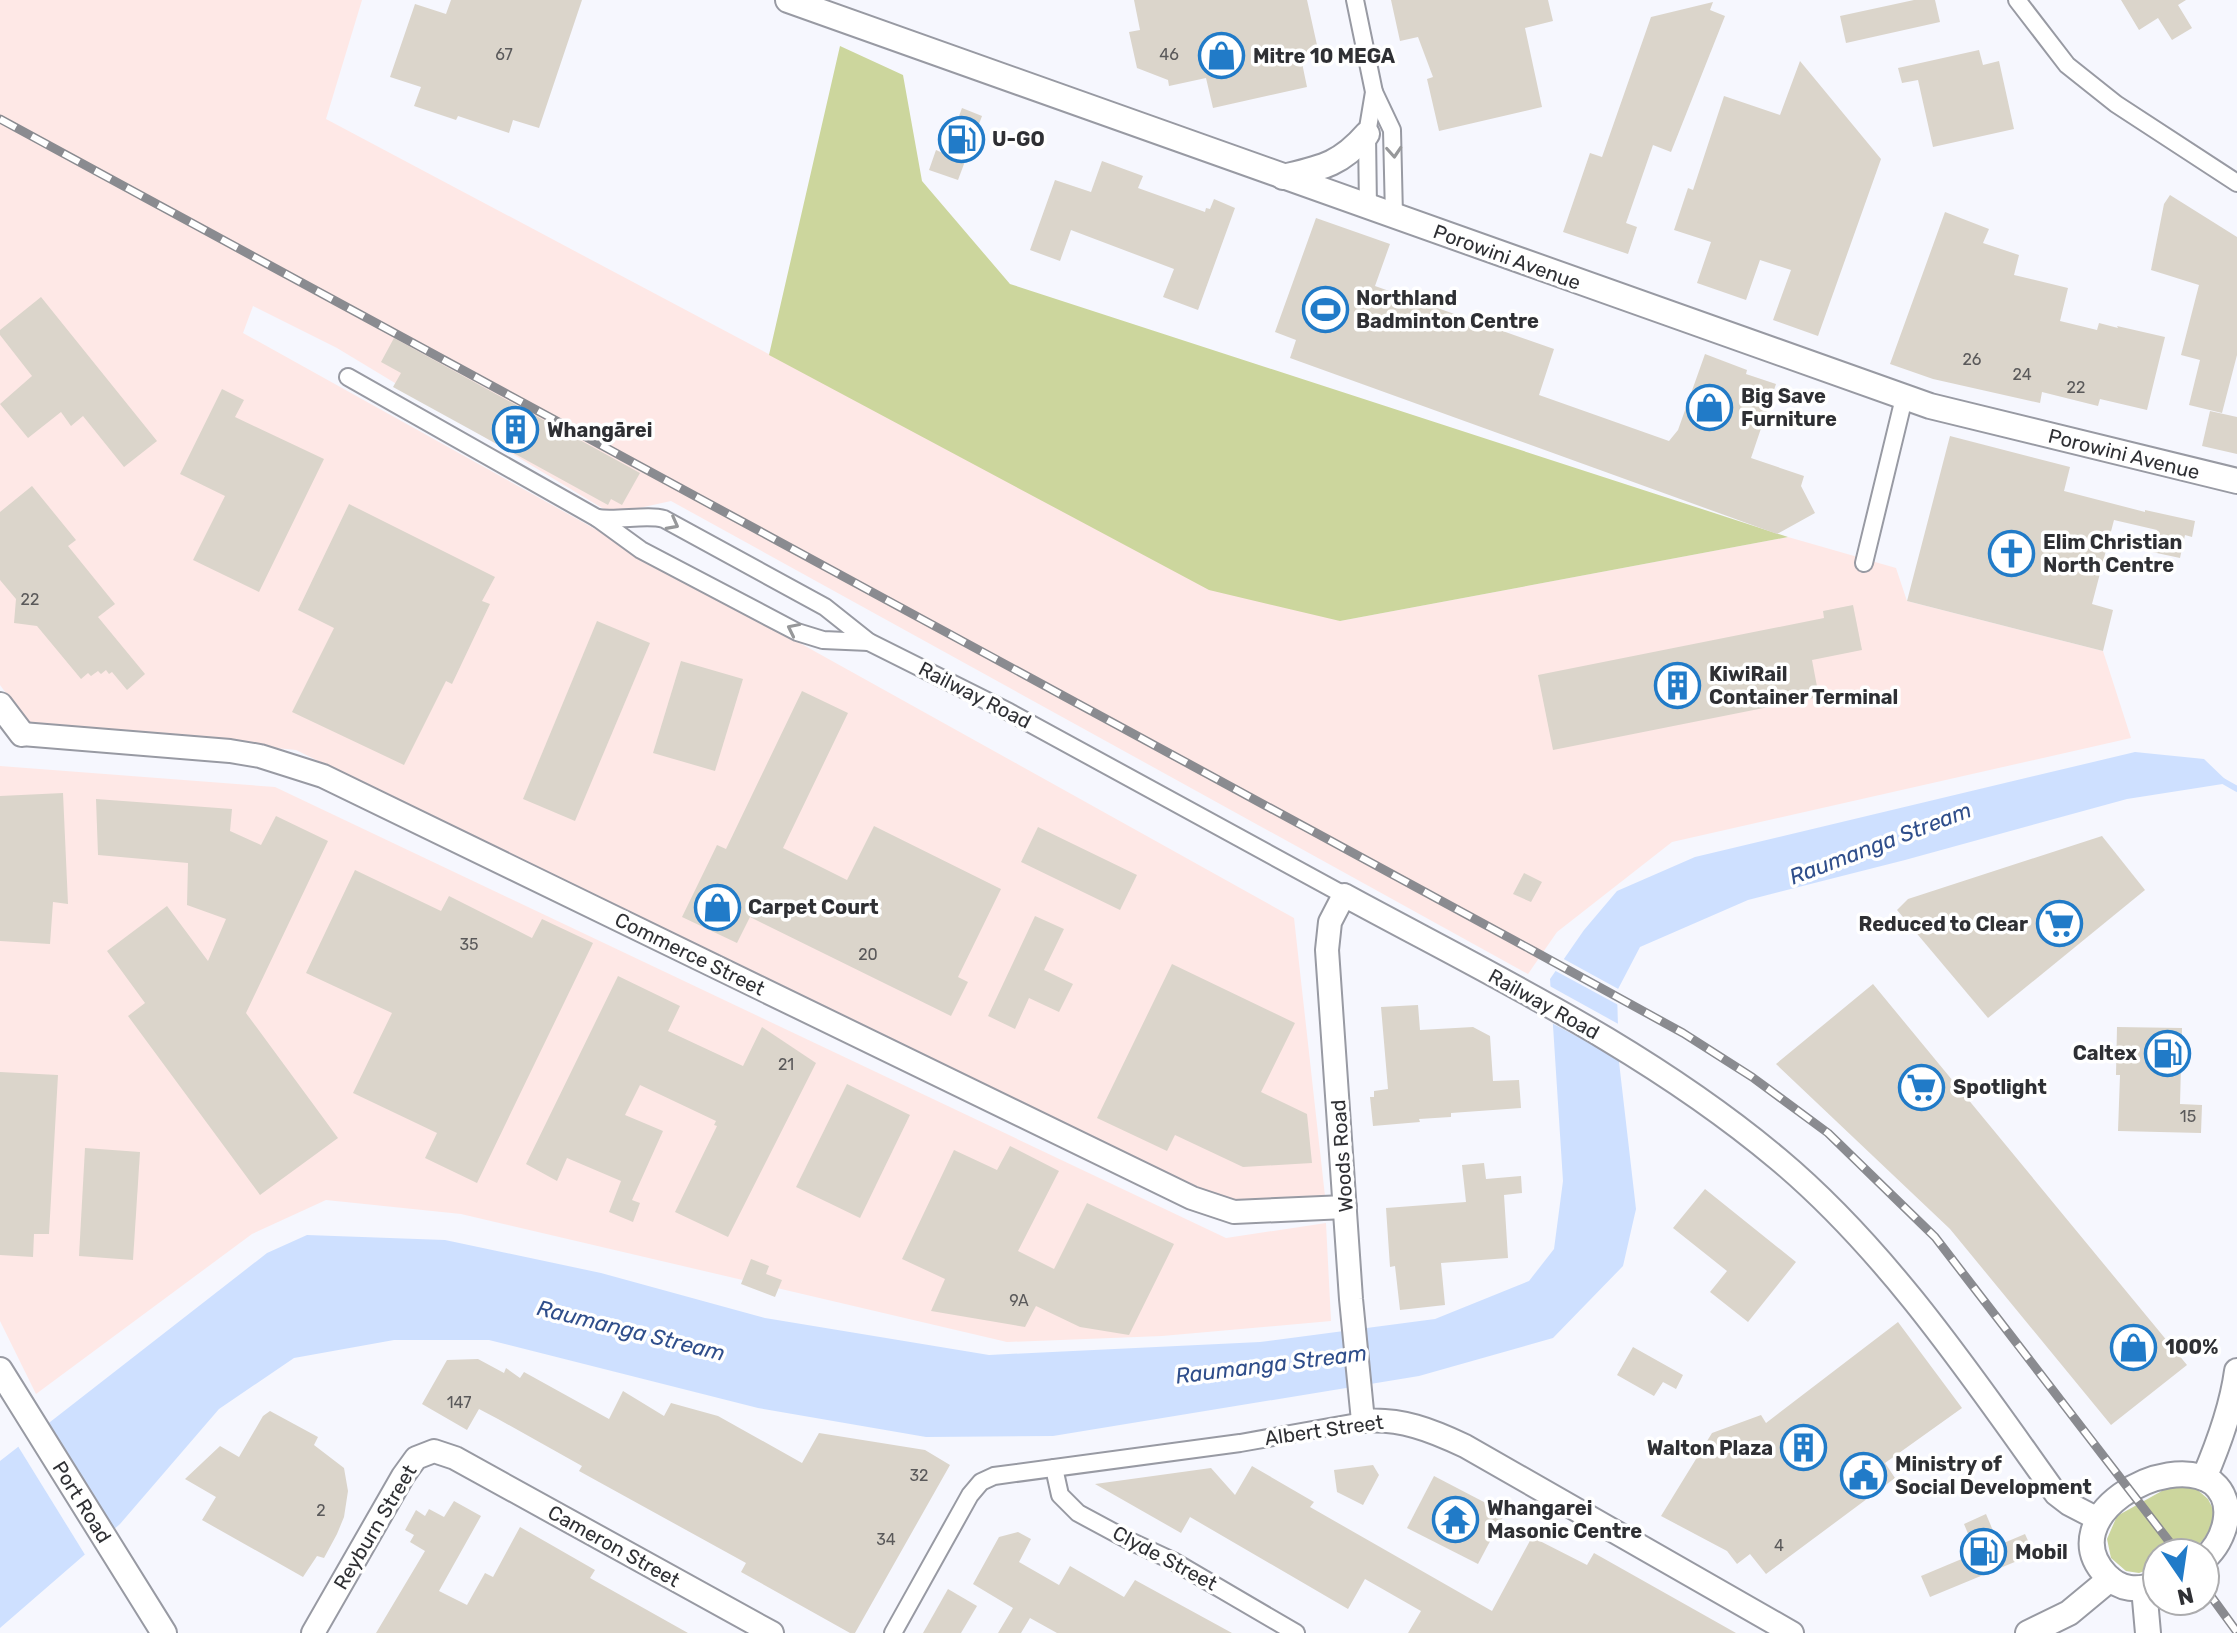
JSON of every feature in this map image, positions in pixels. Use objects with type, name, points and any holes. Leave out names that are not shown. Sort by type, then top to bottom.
[{"type":"main road","name":"Porowini Avenue","points":[[788,0],[1904,398],[2237,481]]},
{"type":"main road","points":[[1283,177],[1329,166],[1353,150],[1367,134]]},
{"type":"main road","name":"Commerce Street","points":[[0,705],[11,734]]},
{"type":"main road","name":"Port Road","points":[[0,1370],[164,1633]]},
{"type":"main road","points":[[2204,1478],[2225,1425],[2237,1371]]},
{"type":"main road","points":[[2141,1588],[2132,1589],[2110,1579],[2093,1550],[2091,1534],[2098,1519],[2117,1498],[2154,1479],[2186,1474],[2204,1478],[2217,1486],[2232,1508],[2221,1548]]},
{"type":"main road","points":[[2028,1633],[2069,1613],[2110,1579]]},
{"type":"main road","points":[[143,1600],[176,1633]]},
{"type":"street","points":[[1355,0],[1374,92],[1392,130],[1394,216]]},
{"type":"street","points":[[2017,0],[2067,65],[2116,104],[2237,183]]},
{"type":"street","points":[[1368,208],[1367,134],[1374,92]]},
{"type":"street","name":"Railway Road","points":[[348,377],[597,518],[641,550],[801,634],[823,640],[869,642]]},
{"type":"street","points":[[1864,563],[1904,398]]},
{"type":"street","name":"Railway Road","points":[[597,518],[661,518],[825,607],[869,642],[1022,719],[1525,993],[1626,1049],[1679,1083],[1779,1160],[1825,1203],[1948,1343],[2056,1494],[2098,1519]]},
{"type":"street","name":"Commerce Street","points":[[11,734],[230,751],[291,764],[323,776],[1192,1198],[1234,1212],[1345,1207]]},
{"type":"street","name":"Woods Road","points":[[1344,895],[1330,922],[1327,943],[1351,1299],[1363,1421]]},
{"type":"street","name":"Albert Street","points":[[893,1633],[970,1495],[981,1482],[994,1476],[1387,1420],[1414,1424],[1465,1446],[1792,1633]]},
{"type":"street","name":"Reyburn Street","points":[[313,1633],[411,1464],[422,1454],[434,1451],[455,1458]]},
{"type":"street","name":"Cameron Street","points":[[455,1458],[772,1633]]},
{"type":"street","name":"Clyde Street","points":[[1054,1468],[1060,1495],[1078,1513],[1173,1561],[1296,1633]]},
{"type":"shaded area","points":[[0,0],[362,0],[326,119],[844,394],[1340,621],[1788,537],[1896,568],[1907,601],[2103,651],[2131,738],[1672,842],[1557,932],[1528,974],[671,501],[612,514],[337,348],[253,306],[243,333],[1294,918],[1325,1196],[1226,1211],[296,750],[28,723],[0,685]]},
{"type":"shaded area","points":[[0,766],[275,787],[1226,1238],[1326,1223],[1331,1321],[1162,1336],[1007,1342],[461,1214],[326,1200],[252,1234],[36,1394],[0,1321]]},
{"type":"green space","points":[[840,46],[903,75],[922,181],[1010,284],[1788,537],[1340,621],[1209,590],[769,355]]},
{"type":"green space","points":[[2193,1486],[2208,1499],[2216,1515],[2206,1535],[2141,1537],[2141,1572],[2126,1571],[2111,1558],[2107,1539],[2117,1516],[2169,1487]]},
{"type":"water","points":[[2135,752],[2204,759],[2229,783],[2127,799],[1748,900],[1640,947],[1617,991],[1619,1062],[1636,1209],[1623,1266],[1553,1338],[1419,1376],[1053,1436],[926,1437],[758,1408],[489,1340],[394,1340],[294,1358],[219,1409],[120,1524],[0,1628],[0,1461],[267,1253],[307,1235],[445,1240],[601,1273],[765,1318],[989,1355],[1260,1342],[1435,1319],[1529,1281],[1554,1249],[1563,1181],[1550,979],[1584,930],[1617,891],[1695,857]]},
{"type":"pier","points":[[1560,957],[1622,991],[1622,1007],[1552,969]]},
{"type":"pier","points":[[1546,984],[1622,1026],[1623,1061],[1548,1021]]},
{"type":"pier","points":[[46,1418],[117,1532],[87,1558],[16,1443]]},
{"type":"building","points":[[451,0],[582,0],[539,128],[513,120],[509,133],[458,116],[456,120],[414,106],[421,87],[390,77],[415,4],[446,14]]},
{"type":"building","name":"Mitre 10 MEGA","points":[[1134,0],[1307,0],[1319,54],[1301,58],[1307,87],[1213,108],[1206,78],[1169,86],[1168,80],[1137,68],[1129,32],[1140,30]]},
{"type":"building","points":[[1391,0],[1548,0],[1553,21],[1525,28],[1542,107],[1439,131],[1427,79],[1433,77],[1418,37],[1400,41]]},
{"type":"building","points":[[1914,0],[1935,0],[1940,22],[1846,43],[1840,16]]},
{"type":"building","points":[[2121,0],[2186,0],[2178,5],[2192,28],[2172,40],[2158,18],[2139,30]]},
{"type":"building","points":[[1713,2],[1710,10],[1725,16],[1671,152],[1653,145],[1626,223],[1637,227],[1628,254],[1563,232],[1590,153],[1602,157],[1651,17]]},
{"type":"building","points":[[1979,50],[1983,65],[1999,61],[2014,129],[1933,147],[1918,80],[1902,83],[1898,68]]},
{"type":"building","points":[[1800,61],[1881,159],[1818,336],[1773,320],[1791,270],[1760,260],[1746,300],[1697,283],[1711,242],[1674,230],[1688,188],[1693,190],[1724,96],[1780,115]]},
{"type":"building","points":[[962,108],[982,116],[958,180],[929,170],[936,150],[945,154]]},
{"type":"building","points":[[1102,161],[1143,176],[1138,188],[1205,212],[1206,208],[1210,209],[1214,199],[1235,208],[1198,310],[1163,297],[1174,269],[1071,230],[1060,261],[1030,250],[1055,180],[1091,192]]},
{"type":"building","points":[[2170,195],[2237,237],[2237,355],[2222,413],[2189,405],[2200,360],[2181,355],[2199,285],[2151,270],[2164,204]]},
{"type":"building","points":[[1945,212],[1989,229],[1983,243],[2019,255],[2014,275],[2068,288],[2060,321],[2097,330],[2099,323],[2165,337],[2147,410],[2100,399],[2098,406],[2042,392],[2040,403],[1933,379],[1890,364]]},
{"type":"building","points":[[1316,218],[1390,244],[1375,286],[1554,349],[1539,395],[1669,441],[1678,430],[1705,354],[1747,370],[1746,374],[1776,384],[1751,458],[1804,476],[1801,486],[1815,513],[1777,534],[1290,358],[1296,340],[1275,332]]},
{"type":"building","points":[[41,297],[157,441],[124,467],[83,416],[71,426],[61,412],[28,438],[0,404],[32,376],[0,335],[0,330]]},
{"type":"building","name":"Whangārei","points":[[394,338],[640,473],[622,505],[611,499],[608,505],[393,387],[401,373],[381,362]]},
{"type":"building","points":[[222,389],[244,400],[235,417],[324,459],[259,592],[193,560],[225,496],[180,474]]},
{"type":"building","points":[[2210,411],[2237,417],[2237,454],[2202,446]]},
{"type":"building","name":"Elim Christian North Centre","points":[[1950,436],[2070,467],[2064,491],[2195,521],[2192,537],[2185,535],[2180,558],[2152,552],[2157,530],[2114,520],[2092,604],[2113,610],[2103,651],[1907,601]]},
{"type":"building","points":[[32,486],[76,540],[68,546],[115,604],[98,617],[145,674],[127,690],[112,672],[109,674],[106,670],[91,676],[88,673],[81,679],[37,626],[14,623],[16,599],[0,580],[0,512]]},
{"type":"building","points":[[349,504],[495,577],[482,601],[490,604],[452,684],[446,681],[404,765],[292,712],[334,628],[298,610]]},
{"type":"building","name":"KiwiRail Container Terminal","points":[[1853,605],[1862,650],[1812,660],[1819,697],[1553,750],[1538,675],[1824,618],[1823,611]]},
{"type":"building","points":[[597,621],[650,643],[575,821],[523,799]]},
{"type":"building","points":[[681,661],[743,679],[715,771],[653,753]]},
{"type":"building","points":[[802,691],[848,713],[783,848],[847,880],[874,826],[1001,889],[958,977],[968,982],[951,1016],[750,917],[737,943],[682,917],[717,845],[726,849]]},
{"type":"building","points":[[63,793],[68,904],[53,902],[50,944],[0,941],[0,796]]},
{"type":"building","points":[[96,799],[232,809],[230,831],[261,845],[276,816],[328,841],[246,1013],[338,1138],[260,1195],[128,1016],[145,1003],[107,951],[167,906],[208,961],[226,919],[187,905],[188,863],[98,855]]},
{"type":"building","points":[[1038,827],[1137,875],[1120,910],[1021,862]]},
{"type":"building","points":[[2102,836],[2145,890],[1988,1018],[1897,910],[1908,899]]},
{"type":"building","points":[[355,870],[441,911],[449,896],[532,938],[542,919],[593,943],[477,1183],[425,1158],[437,1133],[353,1093],[392,1013],[306,973]]},
{"type":"building","points":[[1524,873],[1542,882],[1531,902],[1513,894]]},
{"type":"building","points":[[1035,916],[1064,929],[1044,970],[1073,984],[1059,1012],[1029,998],[1015,1029],[988,1016]]},
{"type":"building","points":[[1172,964],[1295,1023],[1261,1092],[1307,1114],[1312,1163],[1243,1167],[1175,1135],[1167,1151],[1097,1118]]},
{"type":"building","points":[[618,976],[680,1006],[668,1031],[743,1066],[762,1027],[816,1063],[728,1237],[675,1212],[717,1126],[714,1125],[716,1121],[640,1085],[625,1115],[663,1131],[632,1200],[640,1203],[633,1222],[609,1212],[621,1181],[567,1158],[557,1181],[526,1164]]},
{"type":"building","points":[[1873,984],[2187,1365],[2111,1425],[1950,1229],[1776,1064]]},
{"type":"building","points":[[1418,1005],[1420,1030],[1473,1027],[1490,1036],[1493,1081],[1519,1080],[1521,1108],[1451,1113],[1451,1117],[1373,1126],[1370,1097],[1374,1097],[1374,1091],[1388,1089],[1381,1007]]},
{"type":"building","points":[[2117,1027],[2182,1028],[2180,1104],[2202,1105],[2201,1133],[2118,1131],[2120,1075],[2116,1075]]},
{"type":"building","points":[[0,1072],[58,1075],[49,1234],[34,1234],[33,1257],[0,1255]]},
{"type":"building","points":[[847,1084],[910,1115],[860,1218],[796,1187]]},
{"type":"building","points":[[1010,1146],[1059,1171],[1018,1251],[1054,1269],[1087,1203],[1174,1244],[1129,1335],[1080,1327],[1036,1306],[1025,1327],[931,1311],[945,1279],[902,1259],[954,1150],[997,1170]]},
{"type":"building","points":[[85,1148],[140,1152],[133,1260],[79,1256]]},
{"type":"building","points":[[1484,1163],[1486,1179],[1521,1176],[1522,1193],[1504,1195],[1508,1258],[1441,1263],[1445,1305],[1400,1310],[1395,1266],[1390,1267],[1386,1208],[1466,1202],[1462,1165]]},
{"type":"building","points":[[1705,1189],[1796,1262],[1748,1322],[1710,1292],[1727,1271],[1673,1228]]},
{"type":"building","points":[[751,1259],[769,1266],[766,1274],[782,1280],[775,1297],[741,1284]]},
{"type":"building","name":"Walton Plaza","points":[[1898,1322],[1962,1408],[1885,1463],[1895,1478],[1766,1574],[1750,1554],[1737,1564],[1727,1551],[1661,1516],[1712,1433],[1761,1415],[1766,1423]]},
{"type":"building","points":[[1633,1347],[1683,1375],[1676,1389],[1663,1382],[1654,1396],[1617,1375]]},
{"type":"building","points":[[478,1359],[504,1373],[506,1368],[520,1378],[524,1372],[609,1419],[623,1391],[664,1416],[671,1403],[718,1416],[802,1463],[819,1433],[925,1450],[950,1465],[855,1633],[850,1633],[741,1572],[746,1563],[579,1471],[582,1466],[498,1419],[479,1409],[467,1430],[422,1404],[447,1360]]},
{"type":"building","points":[[270,1411],[318,1437],[314,1445],[344,1468],[348,1491],[344,1517],[324,1558],[317,1556],[303,1577],[202,1520],[216,1497],[185,1479],[220,1446],[239,1457],[263,1416]]},
{"type":"building","points":[[1373,1465],[1379,1475],[1363,1505],[1337,1492],[1334,1470]]},
{"type":"building","points":[[1252,1466],[1314,1502],[1310,1507],[1492,1611],[1532,1537],[1587,1565],[1594,1553],[1736,1633],[1408,1633],[1421,1611],[1365,1579],[1348,1609],[1190,1517],[1181,1533],[1095,1484],[1211,1468],[1235,1495]]},
{"type":"building","name":"Whangarei Masonic Centre","points":[[1434,1476],[1505,1513],[1478,1564],[1407,1528]]},
{"type":"building","points":[[454,1501],[481,1516],[439,1591],[467,1605],[485,1573],[493,1577],[520,1527],[595,1570],[590,1578],[688,1633],[376,1633],[425,1551],[410,1542],[414,1535],[405,1530],[416,1510],[425,1516],[429,1509],[444,1517]]},
{"type":"building","points":[[1986,1514],[1999,1545],[2025,1534],[2034,1554],[1930,1597],[1921,1576],[1976,1553],[1964,1524]]},
{"type":"building","points":[[1018,1532],[1031,1539],[1019,1562],[1059,1585],[1070,1566],[1124,1597],[1135,1580],[1232,1633],[1057,1633],[1030,1618],[1021,1633],[998,1633],[1013,1608],[973,1584],[999,1537]]},
{"type":"building","points":[[948,1589],[977,1606],[961,1633],[923,1633]]},
{"type":"waterway","name":"Raumanga Stream","points":[[2223,781],[2237,789]]},
{"type":"railway","points":[[0,119],[1530,949],[1683,1033],[1752,1077],[1828,1133],[1935,1237],[2166,1537]]},
{"type":"railway","points":[[2221,1610],[2237,1632]]},
{"type":"place","name":"Mitre 10 MEGA","points":[[1222,56]]},
{"type":"place","name":"U-GO","points":[[961,139]]},
{"type":"place","name":"Northland Badminton Centre","points":[[1325,309]]},
{"type":"place","name":"Big Save Furniture","points":[[1710,408]]},
{"type":"place","name":"Whangārei","points":[[516,430]]},
{"type":"place","name":"Elim Christian North Centre","points":[[2012,553]]},
{"type":"place","name":"KiwiRail Container Terminal","points":[[1678,686]]},
{"type":"place","name":"Carpet Court","points":[[717,907]]},
{"type":"place","name":"Reduced to Clear","points":[[2059,924]]},
{"type":"place","name":"Caltex","points":[[2168,1053]]},
{"type":"place","name":"Spotlight","points":[[1922,1087]]},
{"type":"place","name":"100%","points":[[2134,1347]]},
{"type":"place","name":"Walton Plaza","points":[[1804,1448]]},
{"type":"place","name":"Ministry of Social Development","points":[[1864,1475]]},
{"type":"place","name":"Whangarei Masonic Centre","points":[[1456,1520]]},
{"type":"place","name":"Mobil","points":[[1984,1552]]}]
